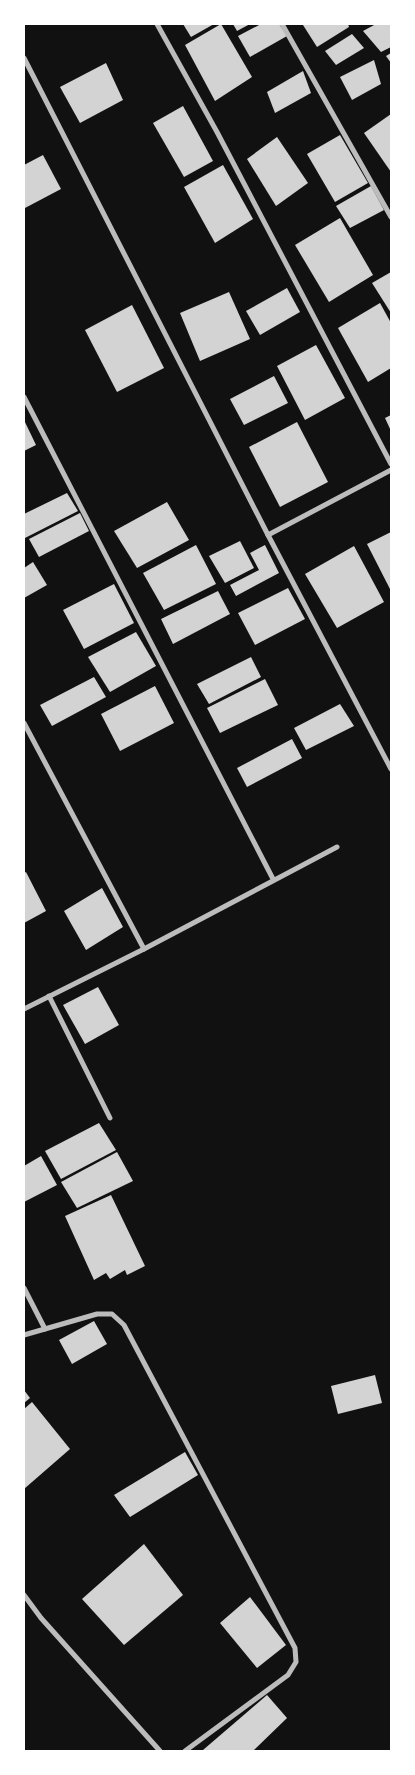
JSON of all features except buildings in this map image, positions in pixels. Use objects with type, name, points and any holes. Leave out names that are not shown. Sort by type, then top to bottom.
[{"type":"street","points":[[157,24],[217,132],[391,464]]},
{"type":"street","points":[[282,24],[391,217]]},
{"type":"street","points":[[24,58],[268,535],[391,769]]},
{"type":"street","points":[[24,397],[273,879]]},
{"type":"street","points":[[268,535],[391,470]]},
{"type":"street","points":[[24,723],[144,949]]},
{"type":"street","points":[[24,1009],[144,949],[273,879],[337,847]]},
{"type":"street","points":[[49,996],[110,1118]]},
{"type":"street","points":[[24,1288],[45,1329]]},
{"type":"street","points":[[24,1335],[97,1314],[112,1314],[124,1324],[295,1648],[296,1662],[288,1675],[185,1751]]},
{"type":"street","points":[[24,1595],[41,1618],[160,1751]]}]
